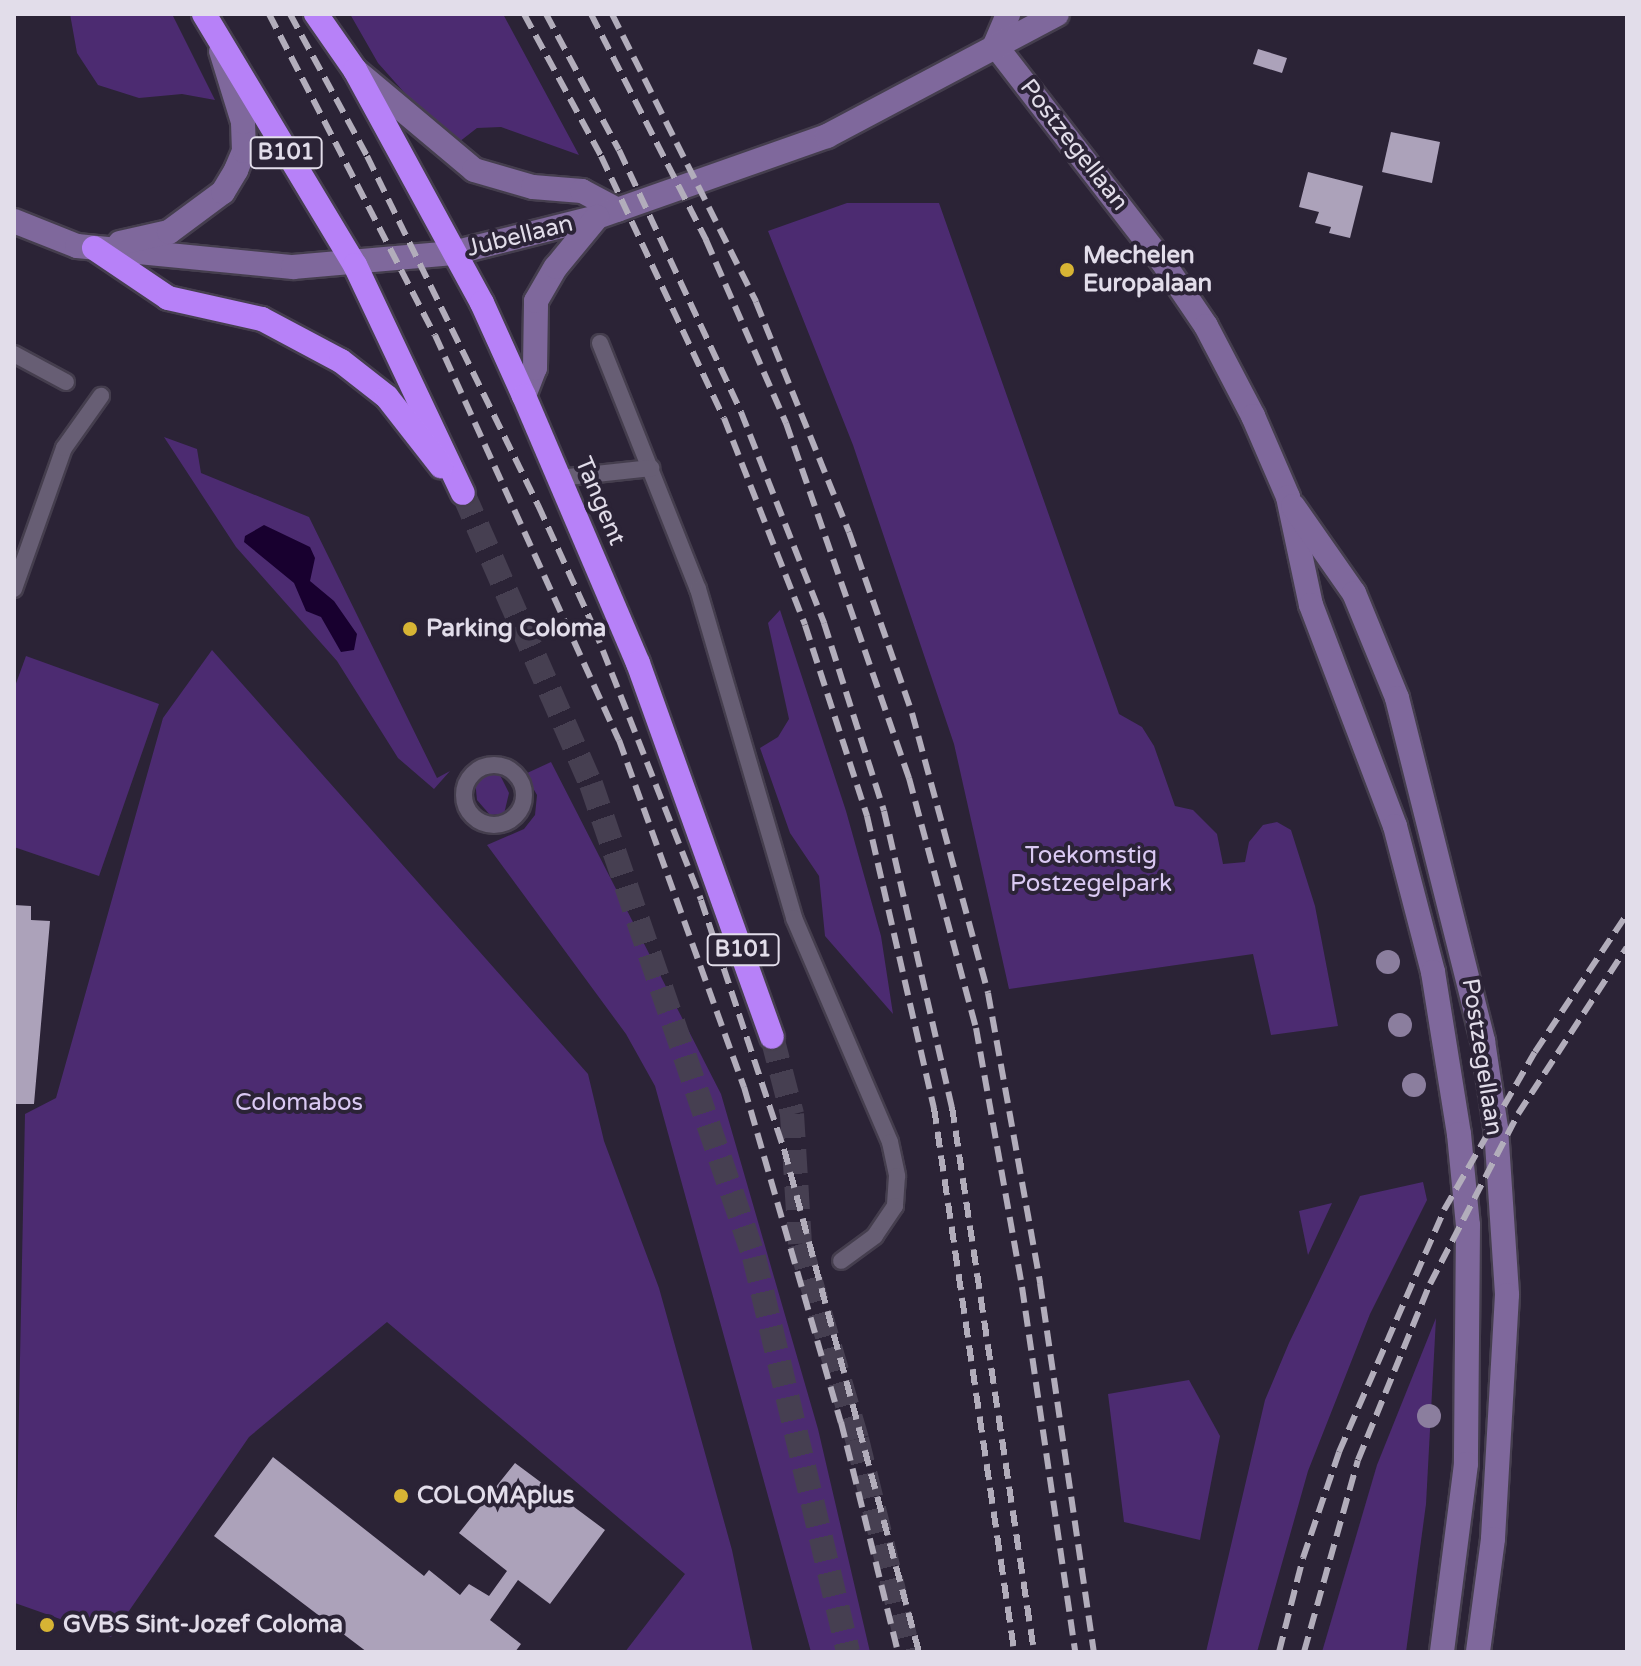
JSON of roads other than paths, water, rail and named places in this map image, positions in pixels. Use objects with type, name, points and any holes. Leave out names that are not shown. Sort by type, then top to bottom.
[{"type":"highway","name":"B101","points":[[86,247],[168,298],[262,319],[341,361],[387,397],[461,490],[355,265],[204,14]]},
{"type":"highway","name":"Tangent","points":[[316,14],[355,70],[482,303],[524,396],[643,678],[772,1037]]},
{"type":"main road","points":[[995,45],[1008,14]]},
{"type":"main road","name":"Jubellaan","points":[[18,222],[86,247],[293,267],[355,265],[453,253],[607,214],[827,136],[1057,14]]},
{"type":"main road","points":[[86,247],[169,232],[223,192],[244,151],[243,122],[217,40]]},
{"type":"main road","name":"Postzegellaan","points":[[995,45],[1122,204],[1206,326],[1288,497],[1354,593],[1397,698],[1483,1041],[1496,1128],[1507,1295],[1498,1476],[1478,1652]]},
{"type":"main road","points":[[355,70],[474,170],[533,187],[582,191],[607,214],[556,267],[536,301],[535,368],[524,396]]},
{"type":"main road","name":"Postzegellaan","points":[[1288,497],[1311,605],[1395,826],[1433,972],[1458,1120],[1468,1225],[1470,1395],[1442,1652]]},
{"type":"lane","points":[[600,343],[698,589],[794,918],[879,1111],[896,1165],[897,1190],[888,1220],[841,1261]]},
{"type":"lane","points":[[14,354],[66,382]]},
{"type":"lane","points":[[14,589],[64,448],[101,396]]},
{"type":"lane","points":[[559,478],[651,468]]},
{"type":"tunnel","points":[[463,493],[591,784],[754,1257],[848,1652]]},
{"type":"tunnel","points":[[772,1037],[792,1114],[800,1244],[857,1439],[909,1652]]},
{"type":"railway","points":[[269,14],[435,335],[619,740],[744,1087],[841,1422],[898,1652]]},
{"type":"railway","points":[[290,14],[367,156],[538,505],[594,628],[701,900],[784,1149],[919,1652]]},
{"type":"railway","points":[[524,14],[601,156],[724,418],[805,625],[867,816],[934,1108],[1014,1650]]},
{"type":"railway","points":[[546,14],[619,150],[741,412],[824,623],[884,811],[952,1107],[1034,1652]]},
{"type":"railway","points":[[591,14],[706,240],[786,423],[909,778],[976,1028],[1022,1287],[1075,1652]]},
{"type":"railway","points":[[612,14],[756,302],[849,532],[912,713],[988,993],[1040,1283],[1094,1652]]},
{"type":"railway","points":[[1279,1652],[1303,1558],[1339,1452],[1444,1210],[1535,1052],[1627,914]]},
{"type":"railway","points":[[1304,1652],[1358,1460],[1430,1284],[1518,1114],[1627,947]]},
{"type":"place","name":"Mechelen Europalaan","points":[[1067,270]]},
{"type":"place","name":"Parking Coloma","points":[[410,629]]},
{"type":"place","name":"COLOMAplus","points":[[401,1496]]},
{"type":"place","name":"GVBS Sint-Jozef Coloma","points":[[47,1625]]},
{"type":"park label","name":"Toekomstig Postzegelpark","points":[[1091,870]]},
{"type":"park label","name":"Colomabos","points":[[299,1103]]}]
